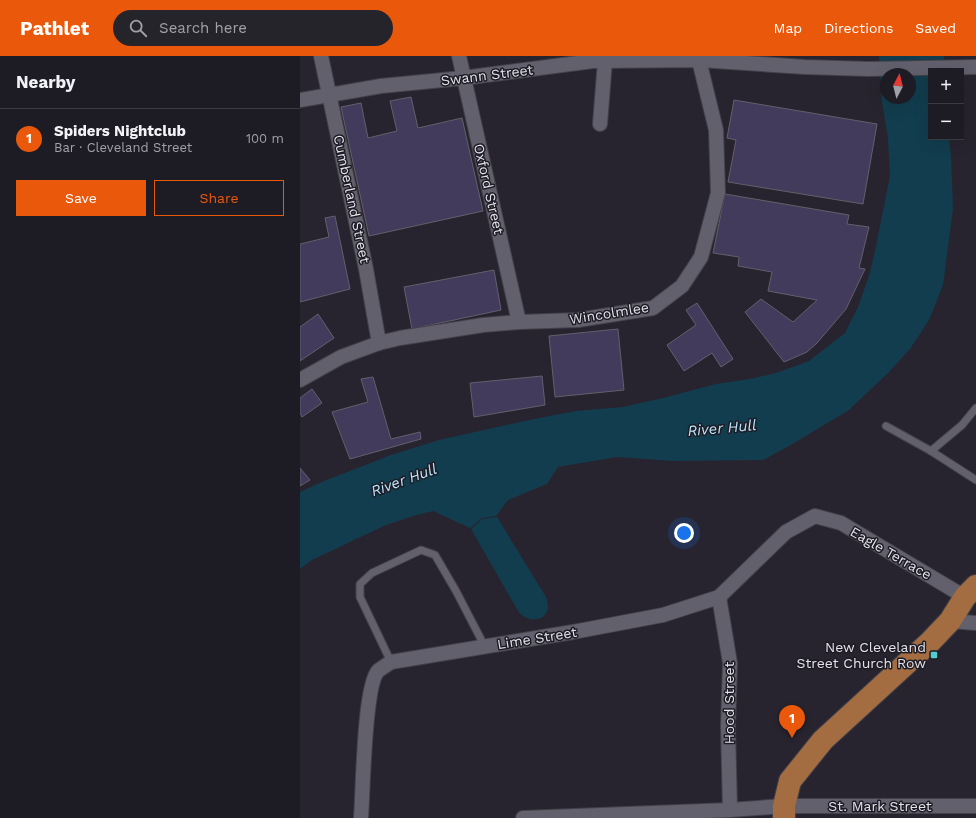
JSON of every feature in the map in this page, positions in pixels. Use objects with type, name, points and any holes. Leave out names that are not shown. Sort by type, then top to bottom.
[{"type":"main road","points":[[784,812],[790,781],[822,740],[930,642],[950,620],[971,591]]},
{"type":"street","name":"Cumberland Street","points":[[321,56],[366,270],[379,343]]},
{"type":"street","name":"Oxford Street","points":[[459,56],[519,322]]},
{"type":"street","name":"Swann Street","points":[[300,100],[381,86],[464,78],[597,60],[699,58],[805,67],[869,69],[976,67]]},
{"type":"street","name":"Wincolmlee","points":[[300,380],[341,357],[379,343],[400,338],[483,325],[578,320],[653,308],[682,286],[701,257],[718,193],[716,130],[699,58]]},
{"type":"street","points":[[597,60],[600,124]]},
{"type":"street","name":"Eagle Terrace","points":[[815,516],[841,523],[971,591]]},
{"type":"street","name":"Lime Street","points":[[391,662],[573,632],[663,615],[719,597],[786,532],[815,516]]},
{"type":"street","name":"Hood Street","points":[[719,597],[730,663],[728,727],[730,810]]},
{"type":"street","points":[[950,620],[976,623]]},
{"type":"street","points":[[361,818],[366,721],[372,686],[377,672],[391,662]]},
{"type":"street","name":"St. Mark Street","points":[[523,818],[730,810],[784,812],[976,806]]},
{"type":"lane","points":[[931,451],[962,425],[976,408]]},
{"type":"lane","points":[[886,426],[931,451],[976,480]]},
{"type":"lane","points":[[391,662],[360,598],[360,584],[372,573],[420,550],[434,555],[456,592],[485,647]]},
{"type":"water","name":"River Hull","points":[[879,56],[944,56],[945,68],[928,68],[928,140],[949,140],[951,155],[953,209],[943,285],[929,320],[910,349],[888,373],[849,410],[763,460],[673,461],[617,457],[558,467],[547,484],[508,500],[496,516],[482,518],[470,528],[433,511],[386,525],[312,560],[300,569],[300,492],[324,481],[391,455],[439,440],[576,411],[623,407],[716,384],[750,379],[776,373],[809,361],[845,333],[858,307],[870,273],[890,176],[888,138],[882,104],[916,104],[916,68],[880,68],[880,71]]},
{"type":"water","points":[[497,517],[546,597],[548,606],[543,617],[533,619],[523,616],[518,611],[471,529],[482,519]]},
{"type":"building","points":[[411,97],[418,128],[462,118],[483,211],[369,236],[341,107],[361,103],[368,138],[397,131],[390,101]]},
{"type":"building","points":[[734,100],[877,124],[863,204],[728,182],[736,140],[727,138]]},
{"type":"building","points":[[725,194],[849,215],[847,224],[869,227],[859,268],[865,269],[846,309],[817,343],[807,352],[784,362],[745,312],[761,299],[793,322],[817,300],[768,291],[772,272],[738,266],[739,257],[713,253]]},
{"type":"building","points":[[335,216],[350,289],[300,302],[300,244],[329,237],[325,218]]},
{"type":"building","points":[[494,270],[501,310],[412,329],[404,287]]},
{"type":"building","points":[[697,303],[733,359],[721,367],[712,353],[684,371],[667,345],[696,325],[686,310]]},
{"type":"building","points":[[318,314],[334,338],[300,361],[300,327]]},
{"type":"building","points":[[618,329],[624,390],[555,397],[549,336]]},
{"type":"building","points":[[542,376],[545,405],[474,417],[470,383]]},
{"type":"building","points":[[373,377],[391,439],[420,432],[421,439],[350,459],[332,412],[368,402],[361,379]]},
{"type":"building","points":[[312,389],[322,403],[302,417],[300,413],[300,398]]},
{"type":"building","points":[[300,468],[310,480],[300,486]]},
{"type":"place","name":"New Cleveland Street Church Row","points":[[934,655]]},
{"type":"place","name":"Spiders Nightclub","points":[[792,738]]}]
